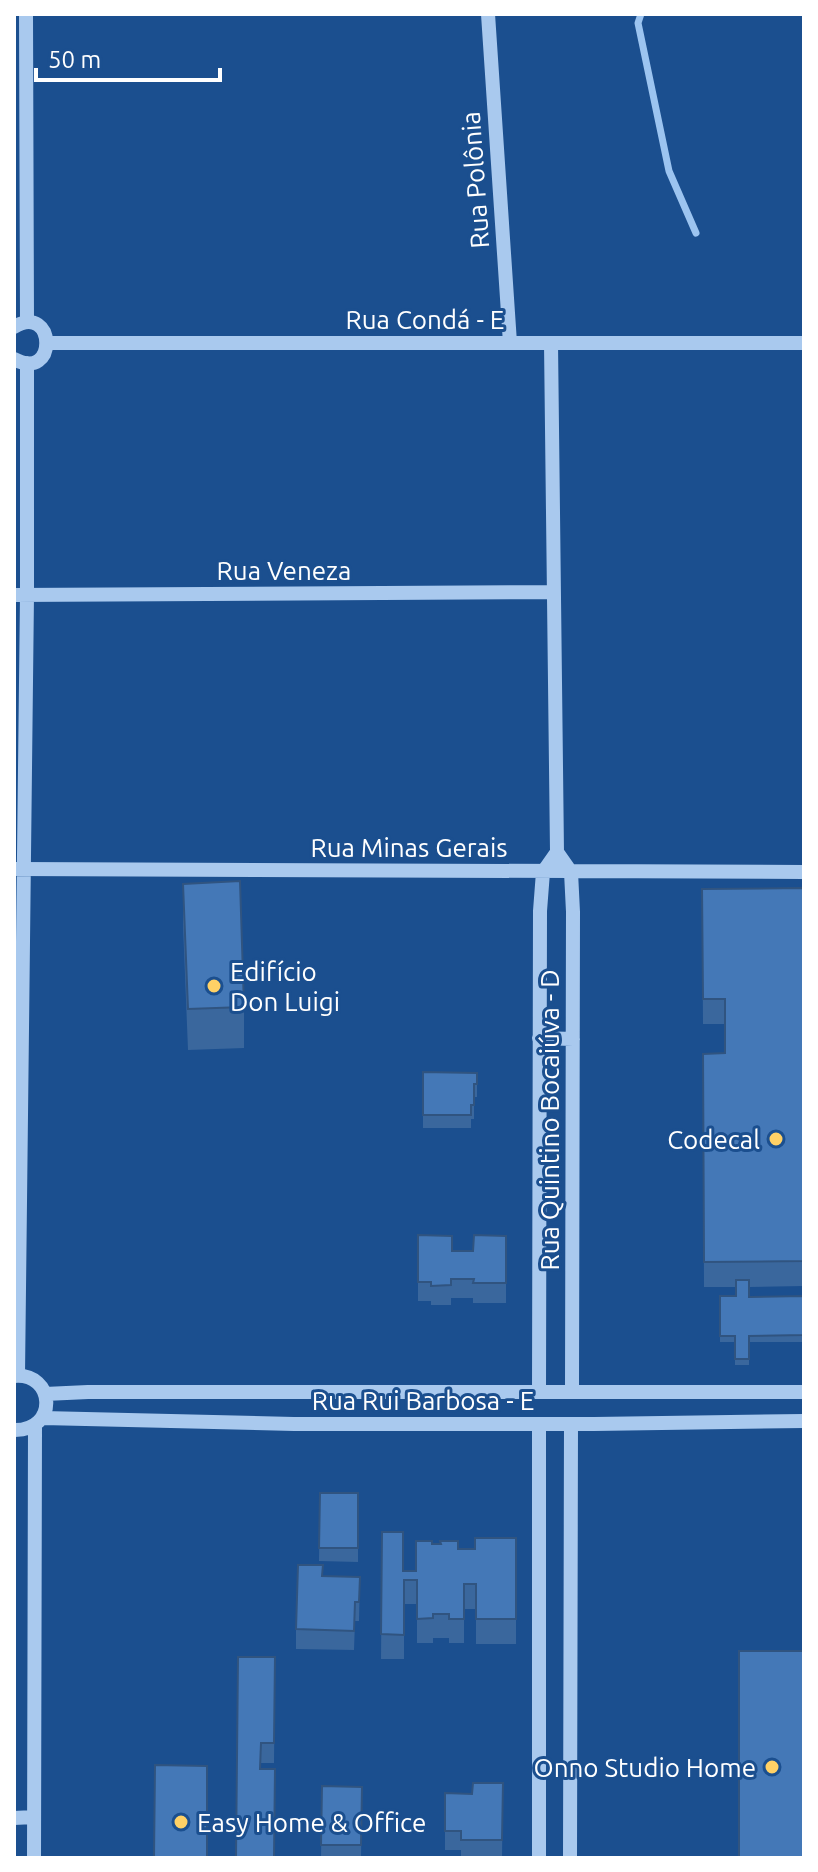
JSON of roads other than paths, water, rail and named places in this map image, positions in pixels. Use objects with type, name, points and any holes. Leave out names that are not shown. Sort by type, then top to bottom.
[{"type":"street","points":[[26,14],[20,78],[21,324],[39,326],[47,343],[39,359],[20,361],[16,1376],[30,1377],[39,1384],[47,1406],[39,1422],[34,1858]]},
{"type":"street","name":"Rua Polônia","points":[[488,14],[510,343]]},
{"type":"street","name":"Rua Condá - E","points":[[47,343],[804,343]]},
{"type":"street","points":[[551,343],[557,852],[571,872]]},
{"type":"street","name":"Rua Veneza","points":[[20,595],[554,592]]},
{"type":"street","points":[[543,872],[557,852]]},
{"type":"street","name":"Rua Minas Gerais","points":[[18,869],[804,872]]},
{"type":"street","name":"Rua Quintino Bocaiúva - D","points":[[539,1392],[539,1038],[543,872]]},
{"type":"street","name":"Rua Quintino Bocaiúva - D","points":[[571,872],[572,1392]]},
{"type":"street","points":[[539,1038],[573,1039]]},
{"type":"street","name":"Rua Rui Barbosa - E","points":[[45,1394],[804,1392]]},
{"type":"street","name":"Rua Rui Barbosa - E","points":[[14,1430],[24,1431],[39,1422],[571,1424],[804,1421]]},
{"type":"street","points":[[539,1424],[539,1858]]},
{"type":"street","points":[[570,1858],[571,1424]]},
{"type":"street","points":[[14,1818],[34,1817]]},
{"type":"waterway","points":[[641,14],[638,23],[669,171],[696,233]]},
{"type":"place","name":"Edifício Don Luigi","points":[[214,986]]},
{"type":"place","name":"Codecal","points":[[776,1139]]},
{"type":"place","name":"Onno Studio Home","points":[[772,1767]]},
{"type":"place","name":"Easy Home & Office","points":[[181,1822]]}]
